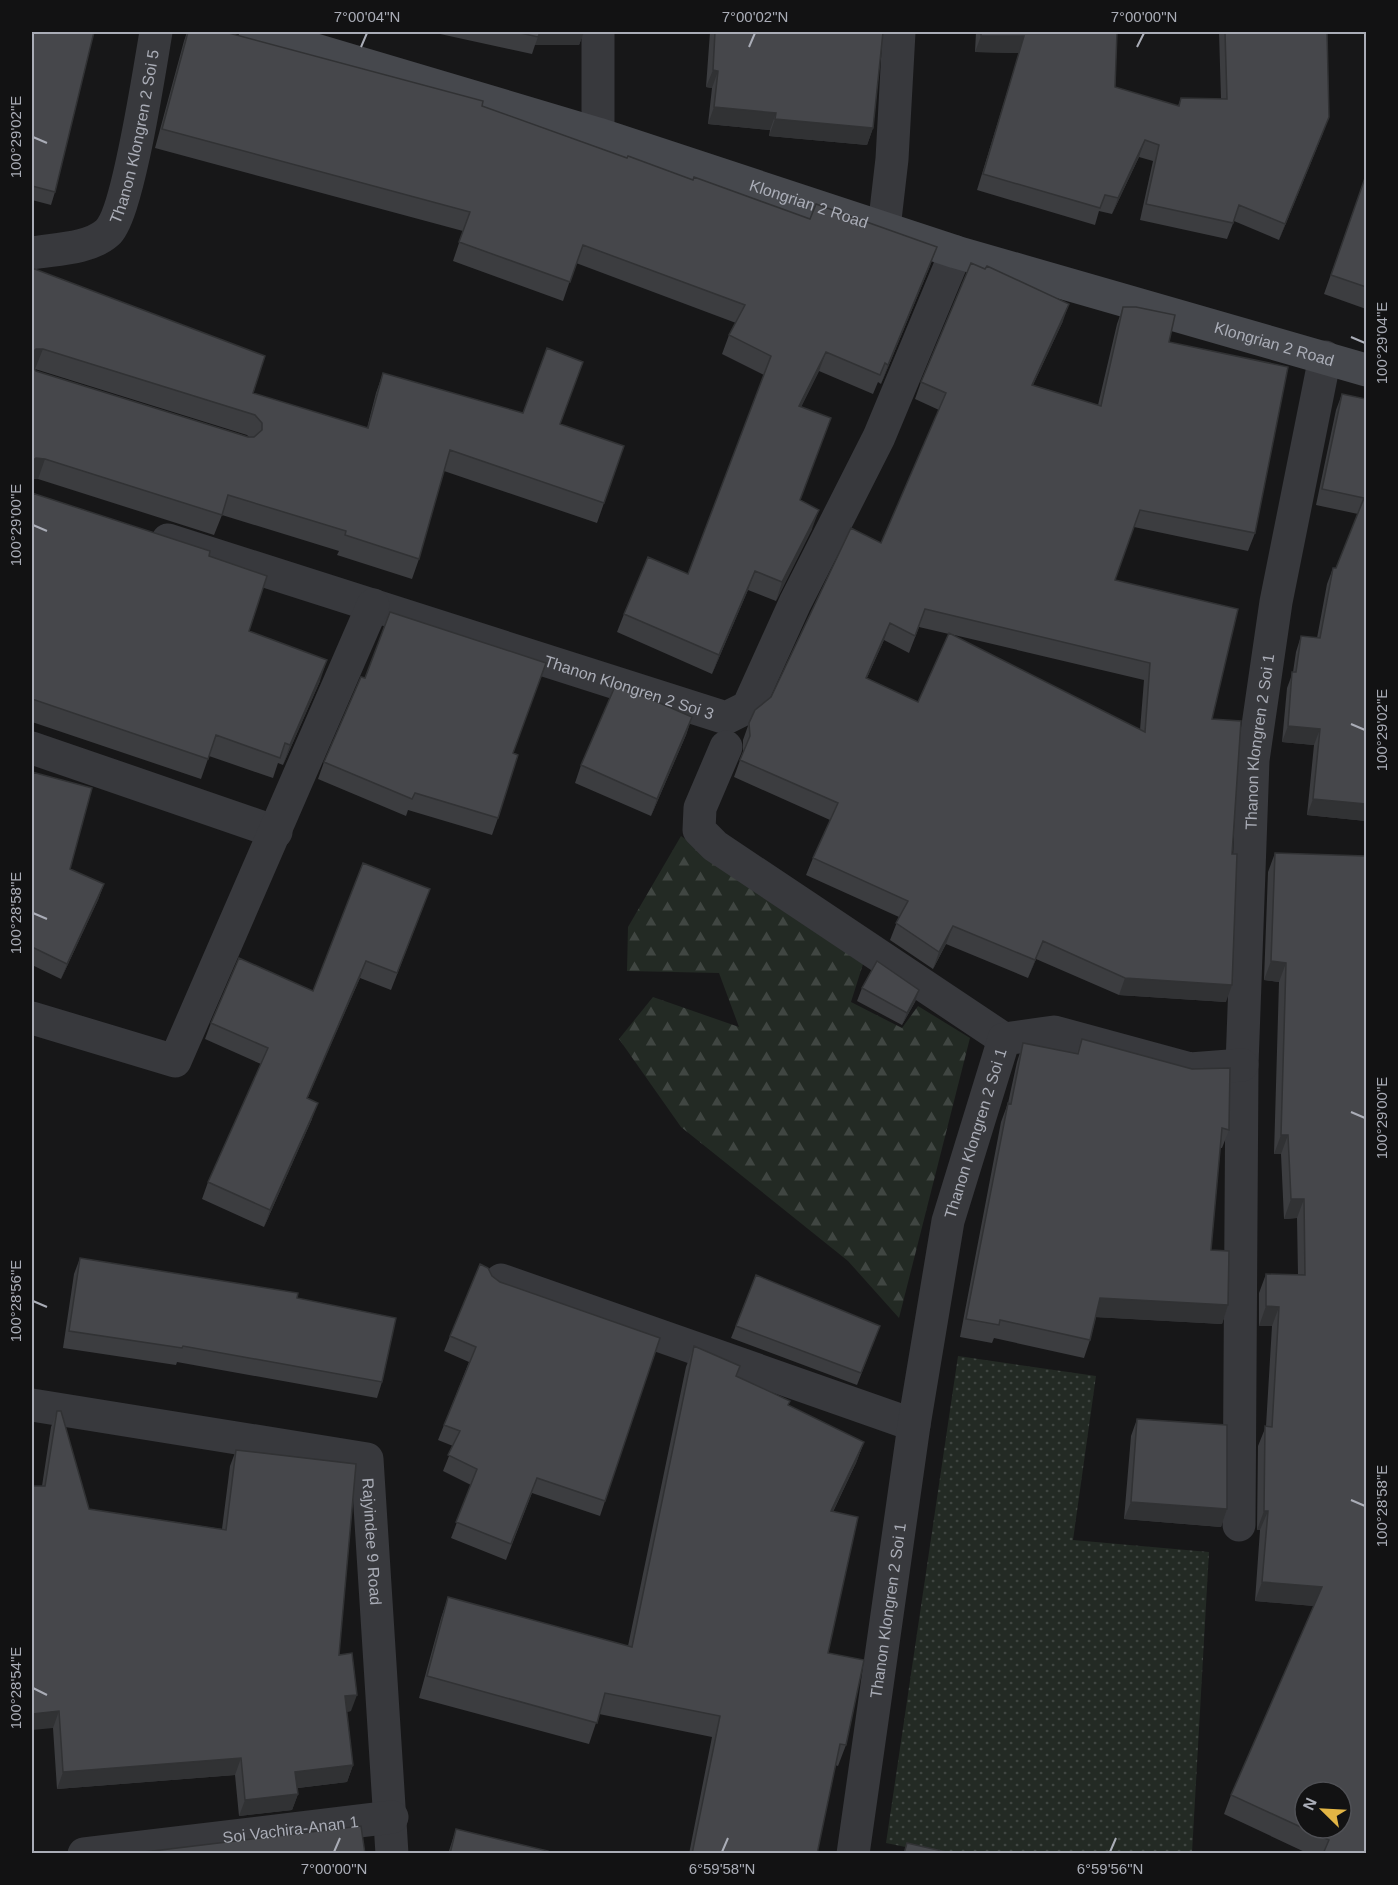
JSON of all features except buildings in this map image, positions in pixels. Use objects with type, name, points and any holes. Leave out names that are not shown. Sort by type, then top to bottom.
[{"type":"street","name":"Thanon Klongren 2 Soi 5","points":[[32,252],[87,243],[108,233],[118,214],[131,166],[156,32]]},
{"type":"street","name":"Klongrian 2 Road","points":[[255,32],[598,134],[956,252],[1366,370]]},
{"type":"street","points":[[598,32],[598,134]]},
{"type":"street","points":[[884,228],[892,159],[899,32]]},
{"type":"street","name":"Thanon Klongren 2 Soi 3","points":[[144,532],[726,718],[748,707],[795,603],[879,437],[956,252]]},
{"type":"street","name":"Thanon Klongren 2 Soi 1","points":[[853,1854],[914,1425],[948,1221],[1004,1039],[1054,1032],[1190,1069],[1242,1065],[1253,760],[1276,602],[1325,357]]},
{"type":"street","points":[[32,1018],[175,1061],[373,605]]},
{"type":"street","points":[[32,747],[276,832]]},
{"type":"street","points":[[726,747],[700,808],[699,830],[715,846],[1004,1039]]},
{"type":"street","points":[[1239,1525],[1242,1065]]},
{"type":"street","points":[[501,1280],[914,1425]]},
{"type":"street","name":"Rajyindee 9 Road","points":[[32,1404],[367,1459],[392,1817],[392,1854]]},
{"type":"street","name":"Soi Vachira-Anan 1","points":[[84,1854],[392,1817]]},
{"type":"green space","points":[[681,836],[863,964],[851,1002],[902,1028],[918,1006],[970,1038],[899,1318],[848,1261],[681,1127],[619,1039],[653,997],[739,1027],[719,973],[627,971],[628,927]]},
{"type":"green space","points":[[958,1356],[1096,1376],[1073,1540],[1209,1552],[1192,1853],[940,1854],[886,1843]]}]
